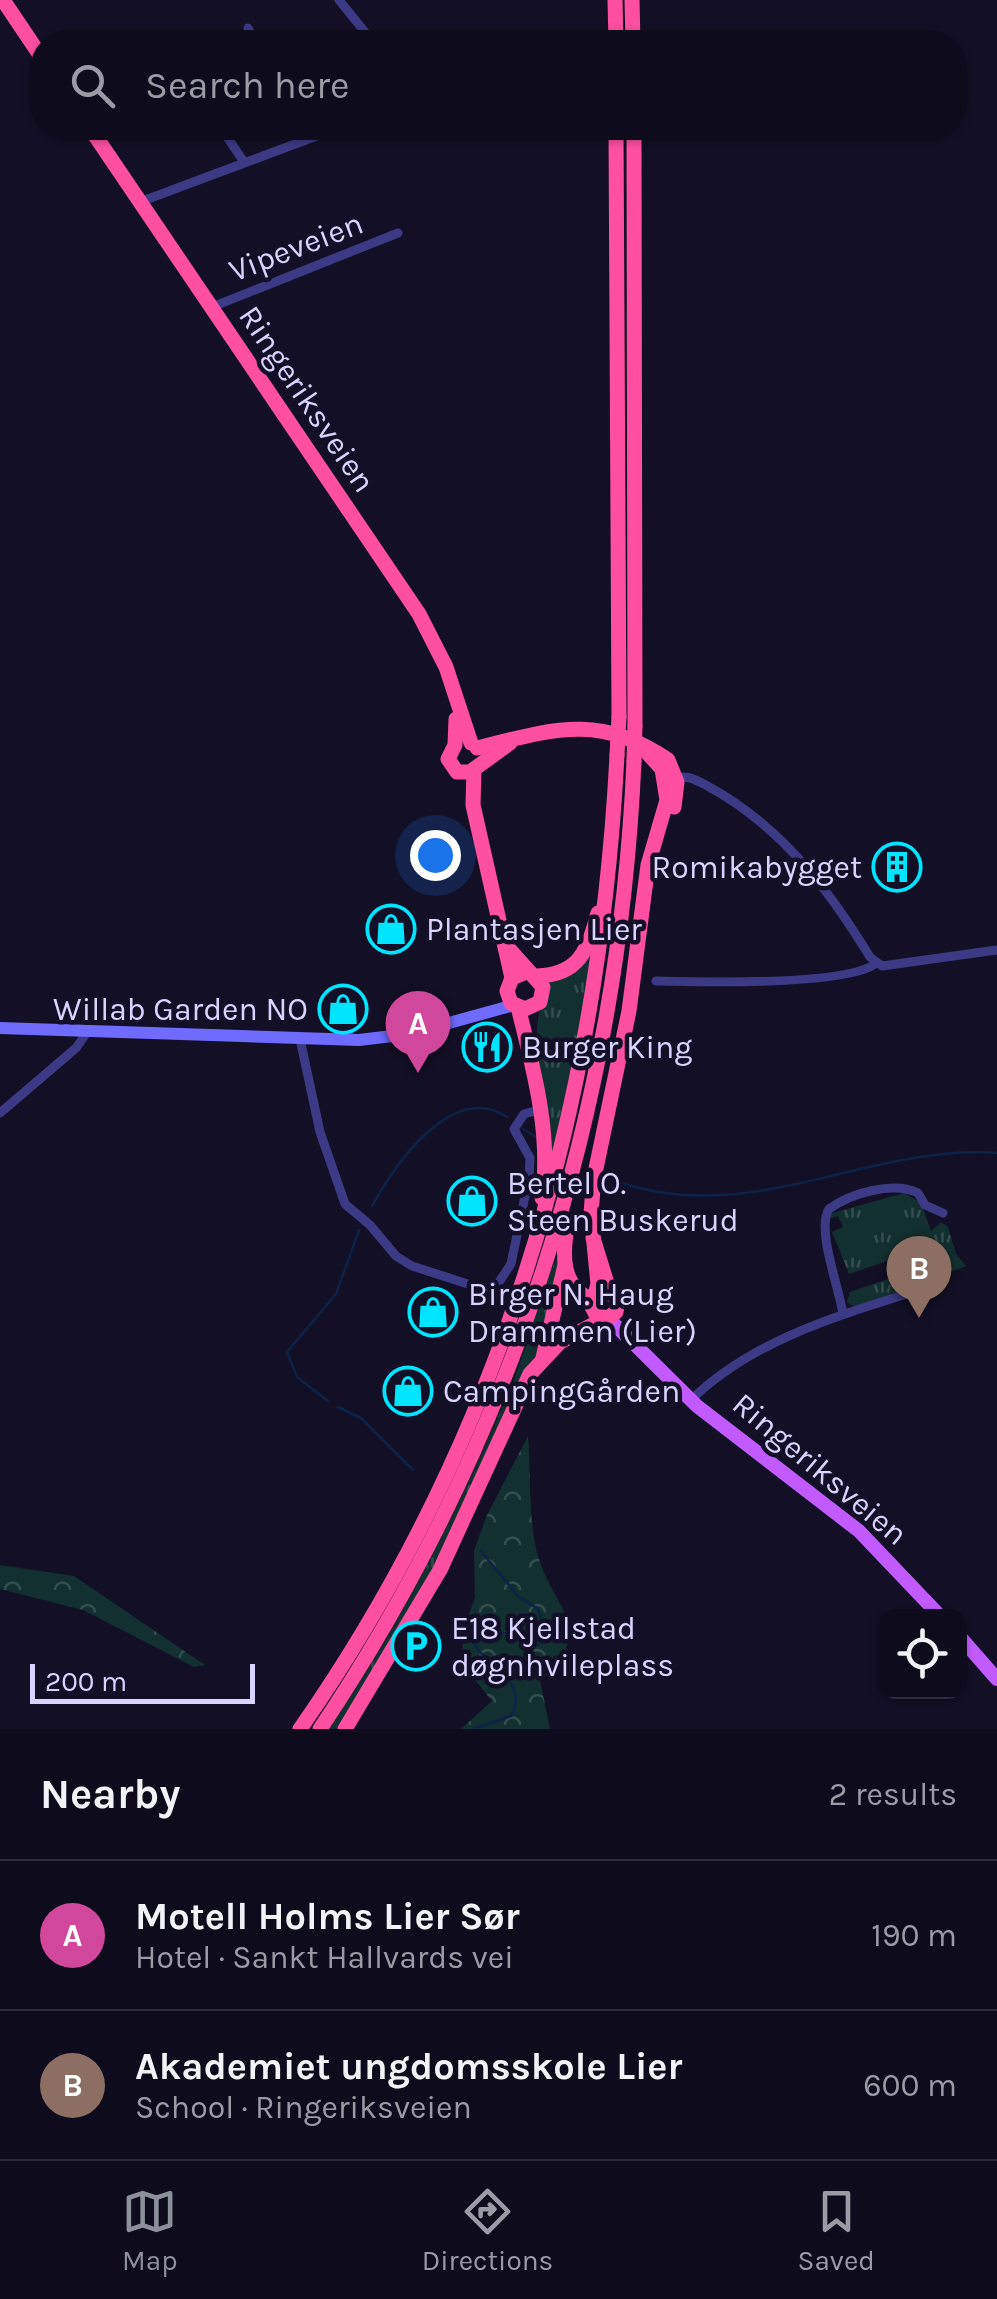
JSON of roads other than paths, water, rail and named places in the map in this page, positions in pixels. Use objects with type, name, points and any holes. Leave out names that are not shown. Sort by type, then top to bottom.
[{"type":"highway","points":[[615,0],[616,30]]},
{"type":"highway","points":[[632,0],[633,30]]},
{"type":"highway","points":[[5,1],[30,40]]},
{"type":"highway","name":"Ringeriksveien","points":[[98,140],[428,628],[446,666],[458,710],[469,757],[473,805],[506,946],[521,991]]},
{"type":"highway","points":[[320,1729],[415,1573],[479,1444],[528,1320],[580,1150],[614,983],[638,755],[627,307],[617,140]]},
{"type":"highway","points":[[626,282],[633,140]]},
{"type":"highway","points":[[300,1729],[372,1617],[437,1496],[486,1384],[532,1260],[568,1130],[588,1035],[612,856],[618,755],[627,307]]},
{"type":"highway","points":[[469,757],[543,730],[573,727],[604,732],[638,755],[658,762],[674,782],[653,846],[624,1040],[594,1178],[593,1238],[599,1296],[594,1314],[610,1315]]},
{"type":"highway","points":[[532,1260],[531,1241],[544,1179],[539,1110],[521,991],[566,972],[581,959],[612,856]]},
{"type":"highway","points":[[543,1358],[565,1264],[567,1226],[580,1176],[580,1150]]},
{"type":"highway","points":[[565,1264],[572,1287],[599,1296],[610,1315]]},
{"type":"highway","points":[[345,1729],[440,1570],[523,1388],[543,1358],[566,1338],[610,1315]]},
{"type":"main road","points":[[0,1028],[300,1039],[399,1036],[481,1013],[521,991]]},
{"type":"main road","name":"Ringeriksveien","points":[[610,1315],[696,1402],[846,1520],[933,1609]]},
{"type":"main road","points":[[967,1645],[997,1680]]},
{"type":"street","points":[[339,0],[363,30]]},
{"type":"street","points":[[229,140],[244,162]]},
{"type":"street","points":[[140,202],[295,140]]},
{"type":"street","name":"Vipeveien","points":[[212,307],[398,233]]},
{"type":"street","points":[[674,782],[701,784],[726,794],[797,854],[832,896],[876,962],[894,967],[997,950]]},
{"type":"street","points":[[656,981],[779,979],[862,970],[876,962]]},
{"type":"street","points":[[0,1113],[76,1048],[88,1031]]},
{"type":"street","points":[[300,1039],[303,1068],[340,1196],[402,1261],[480,1288],[497,1286],[511,1264],[530,1158],[515,1137],[516,1122],[524,1114],[539,1110]]},
{"type":"street","points":[[843,1314],[838,1276],[822,1233],[830,1209],[880,1190],[901,1188],[918,1193],[925,1206],[942,1213]]},
{"type":"street","name":"Ringeriksveien","points":[[696,1402],[769,1346],[843,1314],[910,1293]]},
{"type":"waterway","points":[[372,1206],[409,1151],[446,1119],[466,1110],[486,1109],[507,1117]]},
{"type":"waterway","points":[[523,1129],[536,1137]]},
{"type":"waterway","points":[[608,1178],[659,1192],[708,1196],[756,1191],[899,1161],[947,1154],[997,1153]]},
{"type":"waterway","points":[[328,1401],[297,1377],[287,1352],[336,1294],[359,1230]]},
{"type":"waterway","points":[[338,1407],[361,1418],[413,1470]]},
{"type":"waterway","points":[[473,1729],[511,1716],[516,1702],[509,1681],[483,1656],[473,1638],[505,1633],[531,1648],[547,1640],[538,1609],[518,1596],[481,1551]]},
{"type":"place","name":"Romikabygget","points":[[897,867]]},
{"type":"place","name":"Plantasjen Lier","points":[[391,929]]},
{"type":"place","name":"Willab Garden NO","points":[[343,1009]]},
{"type":"place","name":"Burger King","points":[[487,1047]]},
{"type":"place","name":"Motell Holms Lier Sør","points":[[418,1073]]},
{"type":"place","name":"Bertel O. Steen Buskerud","points":[[472,1201]]},
{"type":"place","name":"Birger N. Haug Drammen (Lier)","points":[[433,1312]]},
{"type":"place","name":"Akademiet ungdomsskole Lier","points":[[919,1318]]},
{"type":"place","name":"CampingGården","points":[[408,1391]]},
{"type":"place","name":"E18 Kjellstad døgnhvileplass","points":[[416,1646]]}]
